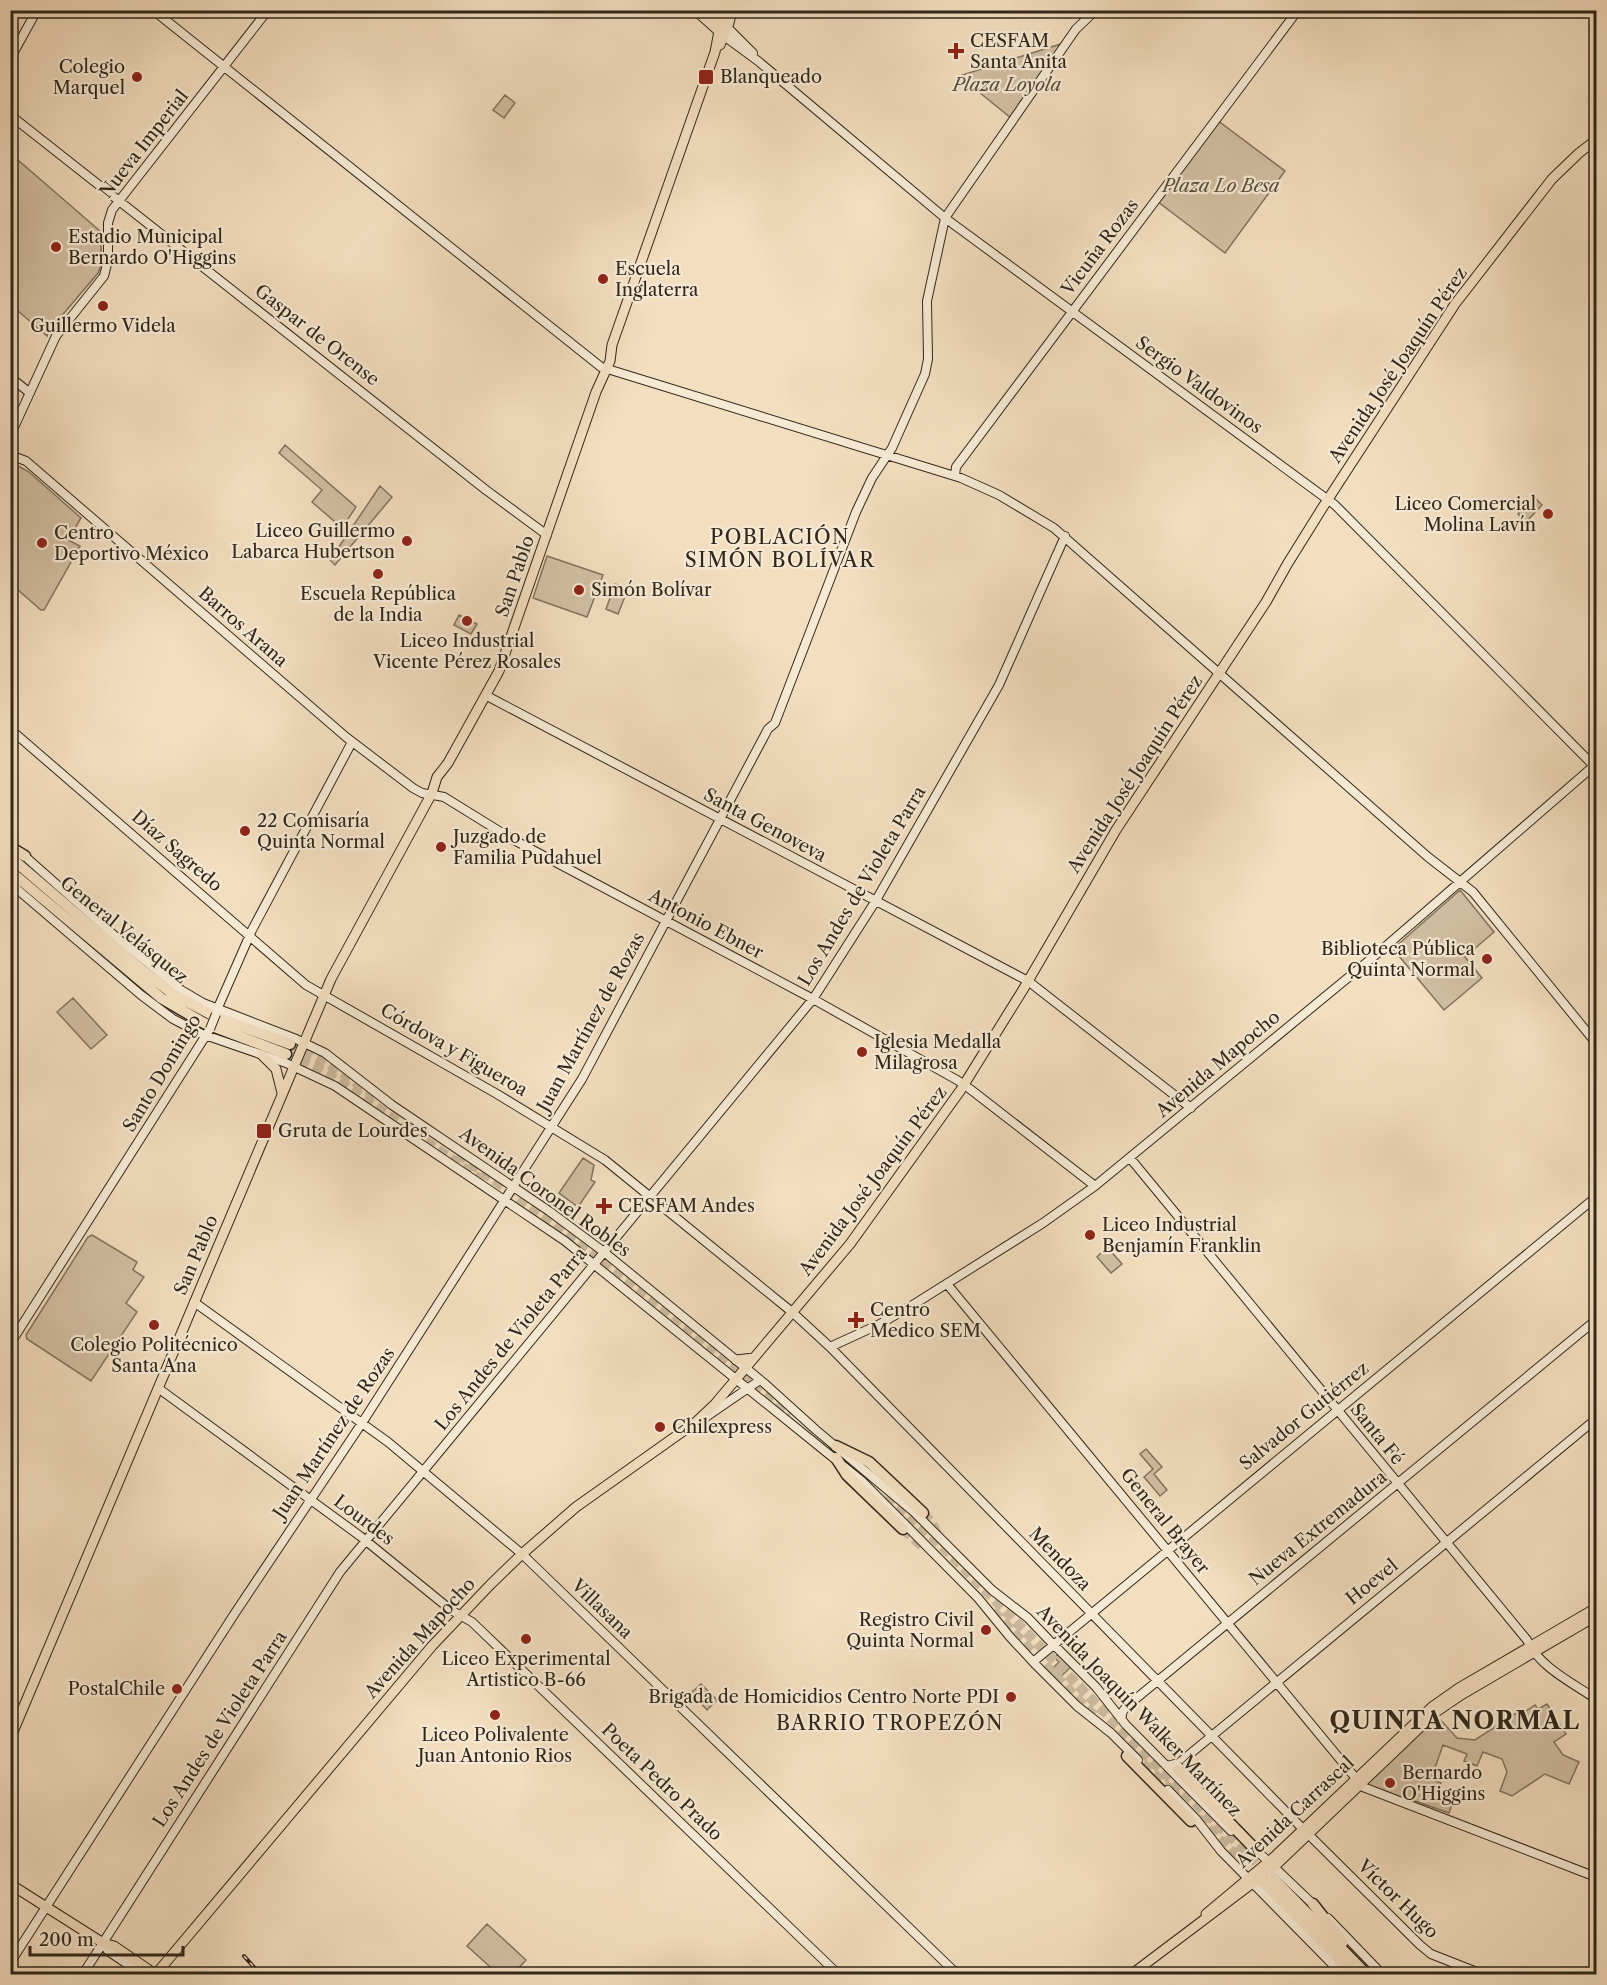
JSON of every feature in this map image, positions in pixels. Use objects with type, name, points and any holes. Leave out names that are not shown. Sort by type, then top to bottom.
[{"type":"highway","points":[[10,845],[25,856]]},
{"type":"highway","name":"General Velásquez","points":[[10,857],[142,970],[174,994],[216,1017],[288,1049],[204,1023],[161,998],[10,871]]},
{"type":"highway","points":[[836,1446],[869,1462],[924,1513]]},
{"type":"highway","points":[[836,1458],[847,1475],[903,1530]]},
{"type":"highway","points":[[1127,1755],[1191,1821]]},
{"type":"highway","points":[[1172,1768],[1257,1851]]},
{"type":"highway","points":[[1263,1875],[1354,1974]]},
{"type":"highway","points":[[1263,1875],[1368,1974]]},
{"type":"highway","points":[[1313,1904],[1368,1974]]},
{"type":"main road","points":[[695,10],[723,29]]},
{"type":"main road","points":[[703,10],[723,29]]},
{"type":"main road","name":"San Pablo","points":[[10,1739],[303,1042],[349,943],[432,794],[442,782],[448,763],[487,696],[508,646],[730,10]]},
{"type":"main road","name":"Avenida José Joaquín Pérez","points":[[696,1422],[736,1381],[850,1244],[964,1085],[1116,830],[1266,603],[1285,568],[1398,390],[1461,297],[1552,179],[1570,160],[1596,140]]},
{"type":"main road","points":[[262,1055],[276,1069],[282,1093]]},
{"type":"main road","points":[[736,1360],[754,1358]]},
{"type":"main road","name":"Avenida Mapocho","points":[[156,1974],[425,1654],[461,1615],[522,1554],[584,1501],[696,1422]]},
{"type":"main road","name":"Avenida Carrascal","points":[[1531,1650],[1596,1608]]},
{"type":"main road","name":"Avenida Carrascal","points":[[1132,1974],[1263,1875],[1438,1702],[1596,1616]]},
{"type":"main road","points":[[10,1884],[156,1974]]},
{"type":"street","points":[[10,59],[37,10]]},
{"type":"street","points":[[153,10],[604,368],[954,476],[1022,507],[1065,536],[1428,857],[1473,892],[1596,1043]]},
{"type":"street","name":"Nueva Imperial","points":[[10,436],[56,336],[104,276],[108,260],[109,219],[119,200],[225,68],[268,10]]},
{"type":"street","points":[[945,218],[1076,30],[1096,10]]},
{"type":"street","name":"Vicuña Rozas","points":[[954,476],[956,467],[1298,10]]},
{"type":"street","name":"Sergio Valdovinos","points":[[723,29],[945,218],[1328,499],[1364,532],[1595,765]]},
{"type":"street","name":"Gaspar de Orense","points":[[10,115],[547,535]]},
{"type":"street","name":"Juan Martínez de Rozas","points":[[10,1963],[309,1500],[408,1352],[591,1065],[768,729],[775,723],[856,512],[917,396],[926,369],[927,301],[945,218]]},
{"type":"street","points":[[10,377],[30,393]]},
{"type":"street","name":"Barros Arana","points":[[10,455],[26,461],[352,742],[413,788],[422,793],[432,794]]},
{"type":"street","name":"Los Andes de Violeta Parra","points":[[83,1974],[340,1572],[813,999],[875,902],[1003,677],[1065,536]]},
{"type":"street","name":"Santa Genoveva","points":[[487,696],[1028,981],[1191,1108]]},
{"type":"street","name":"Díaz Sagredo","points":[[10,729],[306,985],[324,996]]},
{"type":"street","name":"Santo Domingo","points":[[10,1344],[208,1032],[249,936],[352,742]]},
{"type":"street","name":"Avenida Mapocho","points":[[830,1347],[880,1324],[947,1284],[1043,1223],[1095,1186],[1384,947],[1595,765]]},
{"type":"street","name":"Antonio Ebner","points":[[432,794],[444,797],[512,839],[813,999],[964,1085],[1095,1186]]},
{"type":"street","name":"Avenida Coronel Robles","points":[[25,856],[161,975],[189,995],[217,1012],[303,1042],[335,1059],[392,1105],[562,1220],[760,1380]]},
{"type":"street","name":"Avenida Coronel Robles","points":[[12,884],[151,1004],[184,1025],[208,1032],[294,1066],[347,1093],[546,1228],[594,1264],[746,1388]]},
{"type":"street","name":"Córdova y Figueroa","points":[[324,996],[340,1002],[605,1160],[792,1312]]},
{"type":"street","name":"Santa Fé","points":[[1130,1158],[1527,1641],[1531,1650],[1542,1662],[1596,1699]]},
{"type":"street","name":"Salvador Gutiérrez","points":[[1033,1662],[1596,1197]]},
{"type":"street","name":"General Brayer","points":[[947,1284],[1358,1782]]},
{"type":"street","name":"Villasana","points":[[195,1302],[362,1423],[522,1554],[957,1974]]},
{"type":"street","name":"Mendoza","points":[[792,1312],[830,1347],[1306,1832]]},
{"type":"street","name":"Nueva Extremadura","points":[[1121,1719],[1127,1706],[1596,1320]]},
{"type":"street","name":"Avenida Mapocho","points":[[696,1422],[760,1380]]},
{"type":"street","name":"Avenida Joaquín Walker Martínez","points":[[760,1380],[914,1512],[992,1590],[1028,1618],[1096,1687],[1121,1719],[1172,1768]]},
{"type":"street","name":"Lourdes","points":[[158,1388],[366,1541],[451,1610],[461,1615]]},
{"type":"street","name":"Avenida Joaquín Walker Martínez","points":[[746,1388],[836,1458],[875,1492],[971,1590],[1033,1662],[1077,1706],[1116,1738],[1192,1815],[1221,1851],[1313,1904],[1382,1974]]},
{"type":"street","name":"Hoevel","points":[[1172,1768],[1596,1419]]},
{"type":"street","name":"Poeta Pedro Prado","points":[[461,1615],[496,1644],[838,1974]]},
{"type":"street","points":[[1358,1782],[1371,1791],[1450,1819],[1596,1877]]},
{"type":"street","points":[[1191,1821],[1221,1851]]},
{"type":"street","name":"Víctor Hugo","points":[[1306,1832],[1427,1951],[1482,1974]]},
{"type":"street","name":"Avenida Joaquín Walker Martínez","points":[[1257,1851],[1263,1875],[1342,1974]]},
{"type":"street","points":[[103,1943],[108,1952],[142,1974]]},
{"type":"green space","name":"Plaza Loyola","points":[[1064,43],[1011,118],[959,76]]},
{"type":"green space","points":[[505,95],[515,103],[504,118],[493,110]]},
{"type":"green space","name":"Plaza Lo Besa","points":[[1217,120],[1285,171],[1225,253],[1157,201]]},
{"type":"green space","name":"Estadio Municipal Bernardo O'Higgins","points":[[11,154],[100,231],[102,263],[98,273],[47,336],[11,305]]},
{"type":"green space","points":[[285,445],[356,507],[342,528],[312,502],[322,490],[279,453]]},
{"type":"green space","name":"Centro Deportivo México","points":[[11,462],[29,472],[81,518],[68,540],[80,546],[44,610],[41,610],[11,584]]},
{"type":"green space","points":[[380,486],[392,497],[335,565],[330,560]]},
{"type":"green space","points":[[1534,497],[1542,505],[1526,522],[1518,514]]},
{"type":"green space","points":[[547,556],[603,575],[587,617],[533,598]]},
{"type":"green space","points":[[615,584],[628,589],[618,614],[606,609]]},
{"type":"green space","points":[[459,615],[477,624],[471,634],[454,625]]},
{"type":"green space","points":[[1460,890],[1494,932],[1465,957],[1482,978],[1444,1010],[1393,949]]},
{"type":"green space","points":[[73,998],[107,1035],[91,1049],[57,1012]]},
{"type":"green space","points":[[583,1158],[594,1165],[591,1180],[595,1182],[578,1207],[559,1193]]},
{"type":"green space","points":[[92,1235],[137,1262],[133,1270],[144,1277],[126,1303],[137,1312],[91,1381],[27,1339],[26,1335],[88,1237]]},
{"type":"green space","points":[[1107,1247],[1122,1264],[1111,1273],[1097,1257]]},
{"type":"green space","points":[[1146,1449],[1162,1467],[1154,1474],[1167,1490],[1160,1496],[1144,1477],[1153,1469],[1140,1454]]},
{"type":"green space","points":[[1059,1653],[1072,1666],[1056,1681],[1048,1673],[1059,1662],[1055,1658]]},
{"type":"green space","points":[[701,1684],[717,1700],[707,1710],[691,1693]]},
{"type":"green space","points":[[1547,1704],[1566,1734],[1554,1742],[1563,1755],[1579,1762],[1569,1784],[1545,1774],[1512,1796],[1500,1791],[1507,1772],[1502,1759],[1483,1752],[1477,1766],[1464,1761],[1467,1754],[1443,1745],[1431,1779],[1441,1783],[1438,1792],[1454,1798],[1449,1813],[1404,1797],[1404,1801],[1368,1787],[1366,1783],[1437,1716],[1457,1738],[1475,1740],[1521,1710],[1523,1713],[1535,1705],[1538,1709]]},
{"type":"green space","points":[[487,1924],[526,1960],[513,1974],[498,1974],[467,1946]]},
{"type":"tunnel","points":[[290,1044],[329,1064],[377,1097]]},
{"type":"tunnel","points":[[286,1054],[341,1082],[487,1184]]},
{"type":"tunnel","points":[[458,1154],[593,1251],[792,1413]]},
{"type":"tunnel","points":[[888,1495],[943,1547],[1155,1764],[1268,1873]]},
{"type":"tunnel","points":[[923,1513],[932,1523],[938,1536]]},
{"type":"tunnel","points":[[903,1529],[925,1549]]},
{"type":"tunnel","points":[[993,1611],[1097,1719]]},
{"type":"tunnel","points":[[1132,1753],[1177,1796]]},
{"type":"tunnel","points":[[1198,1818],[1259,1879]]},
{"type":"railway","points":[[244,1956],[260,1974]]},
{"type":"place","name":"CESFAM Santa Anita","points":[[956,51]]},
{"type":"place","name":"Colegio Marquel","points":[[137,77]]},
{"type":"place","name":"Blanqueado","points":[[706,77]]},
{"type":"place","name":"Estadio Municipal Bernardo O'Higgins","points":[[56,247]]},
{"type":"place","name":"Escuela Inglaterra","points":[[603,279]]},
{"type":"place","name":"Guillermo Videla","points":[[103,306]]},
{"type":"place","name":"Liceo Comercial Molina Lavín","points":[[1548,514]]},
{"type":"place","name":"Liceo Guillermo Labarca Hubertson","points":[[407,541]]},
{"type":"place","name":"Centro Deportivo México","points":[[42,543]]},
{"type":"place","name":"Escuela República de la India","points":[[378,574]]},
{"type":"place","name":"Simón Bolívar","points":[[579,590]]},
{"type":"place","name":"Liceo Industrial Vicente Pérez Rosales","points":[[467,621]]},
{"type":"place","name":"22 Comisaría Quinta Normal","points":[[245,831]]},
{"type":"place","name":"Juzgado de Familia Pudahuel","points":[[441,847]]},
{"type":"place","name":"Biblioteca Pública Quinta Normal","points":[[1487,959]]},
{"type":"place","name":"Iglesia Medalla Milagrosa","points":[[862,1052]]},
{"type":"place","name":"Gruta de Lourdes","points":[[264,1131]]},
{"type":"place","name":"CESFAM Andes","points":[[604,1206]]},
{"type":"place","name":"Liceo Industrial Benjamín Franklin","points":[[1090,1235]]},
{"type":"place","name":"Centro Medico SEM","points":[[856,1320]]},
{"type":"place","name":"Colegio Politécnico Santa Ana","points":[[154,1325]]},
{"type":"place","name":"Chilexpress","points":[[660,1427]]},
{"type":"place","name":"Registro Civil Quinta Normal","points":[[986,1630]]},
{"type":"place","name":"Liceo Experimental Artistico B-66","points":[[526,1639]]},
{"type":"place","name":"PostalChile","points":[[177,1689]]},
{"type":"place","name":"Brigada de Homicidios Centro Norte PDI","points":[[1011,1697]]},
{"type":"place","name":"Liceo Polivalente Juan Antonio Rios","points":[[495,1715]]},
{"type":"place","name":"Bernardo O'Higgins","points":[[1390,1783]]},
{"type":"district","name":"POBLACIÓN SIMÓN BOLÍVAR","points":[[780,548]]},
{"type":"district","name":"QUINTA NORMAL","points":[[1455,1721]]},
{"type":"district","name":"BARRIO TROPEZÓN","points":[[890,1723]]}]
